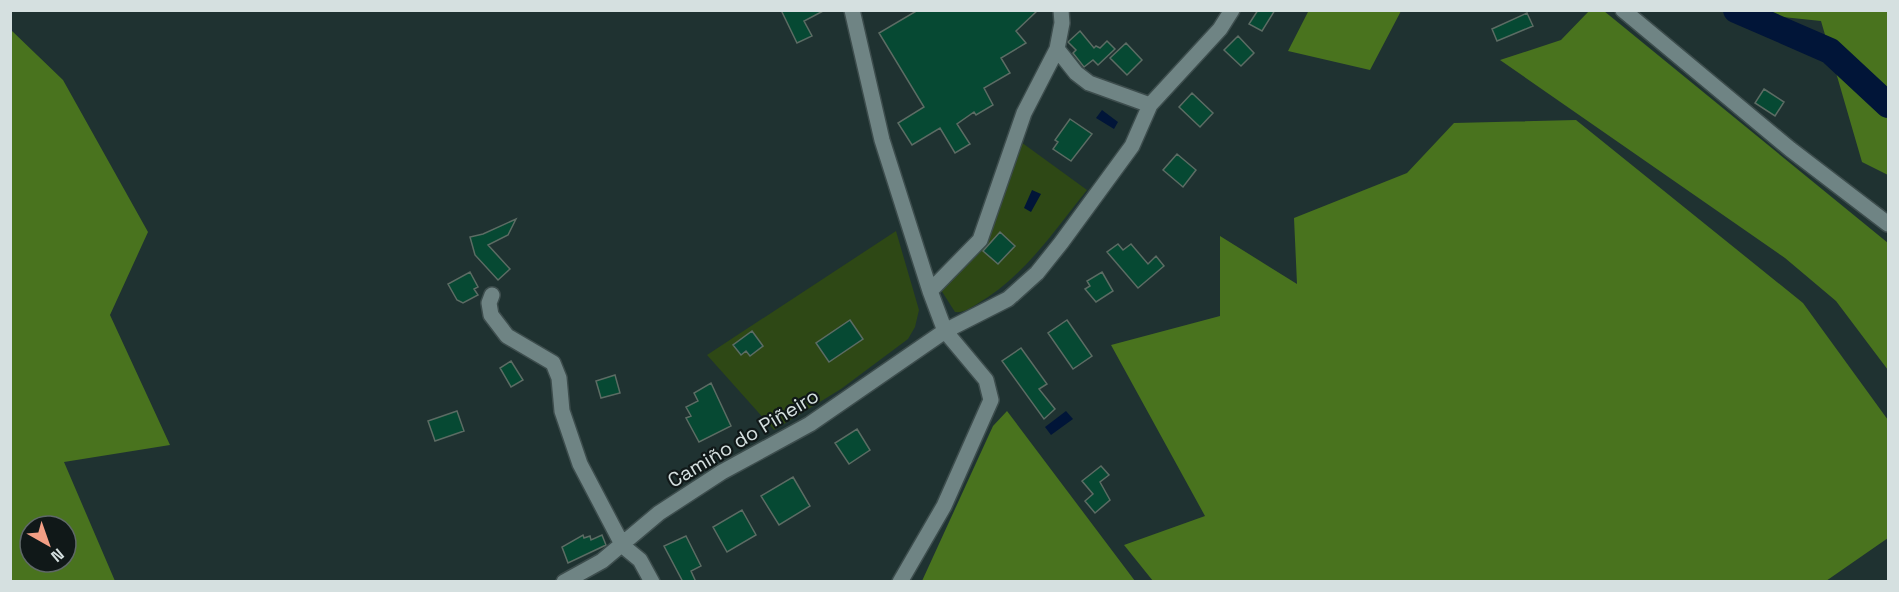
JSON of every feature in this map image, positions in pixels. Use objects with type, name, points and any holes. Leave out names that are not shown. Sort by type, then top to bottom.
[{"type":"street","points":[[852,10],[882,140],[930,291],[945,331],[986,380],[991,400],[944,506],[900,582]]},
{"type":"street","points":[[930,291],[980,240],[1024,113],[1057,49],[1062,22],[1061,10]]},
{"type":"street","name":"Camiño do Piñeiro","points":[[564,582],[602,561],[668,507],[722,472],[810,424],[945,331],[1008,299],[1037,273],[1132,146],[1150,105],[1220,29],[1232,10]]},
{"type":"street","points":[[1623,10],[1790,149],[1888,224]]},
{"type":"street","points":[[1057,49],[1076,74],[1089,83],[1150,105]]},
{"type":"street","points":[[492,295],[489,303],[491,315],[507,336],[553,363],[559,378],[562,411],[580,464],[623,546],[640,560],[652,582]]},
{"type":"green space","points":[[1309,10],[1401,11],[1370,70],[1288,51]]},
{"type":"green space","points":[[1589,11],[1604,11],[1888,243],[1888,370],[1836,301],[1785,258],[1500,60],[1561,40]]},
{"type":"green space","points":[[1728,11],[1888,11],[1888,175],[1862,162],[1821,21]]},
{"type":"green space","points":[[11,30],[63,80],[148,232],[110,315],[170,445],[64,462],[115,581],[11,581]]},
{"type":"green space","points":[[1576,120],[1803,303],[1888,420],[1888,538],[1826,581],[1153,581],[1124,545],[1205,516],[1111,345],[1220,316],[1220,236],[1297,284],[1294,218],[1407,173],[1454,123]]},
{"type":"green space","points":[[1021,142],[1087,190],[1050,237],[1009,281],[969,309],[955,312],[941,290],[984,241]]},
{"type":"green space","points":[[896,231],[919,310],[915,327],[908,339],[841,389],[774,430],[707,355]]},
{"type":"green space","points":[[1007,411],[1135,581],[922,581],[993,426]]},
{"type":"water","points":[[1102,110],[1118,122],[1114,129],[1096,118]]},
{"type":"water","points":[[1032,190],[1041,194],[1031,212],[1024,208]]},
{"type":"water","points":[[1066,411],[1073,419],[1051,435],[1045,427]]},
{"type":"building","points":[[781,10],[825,10],[804,21],[812,36],[797,43]]},
{"type":"building","points":[[918,10],[1038,10],[1016,31],[1026,43],[1001,58],[1010,73],[984,88],[993,105],[976,115],[974,112],[957,124],[970,144],[955,153],[940,128],[912,145],[898,123],[924,107],[879,33]]},
{"type":"building","points":[[1258,10],[1275,10],[1262,31],[1249,24]]},
{"type":"building","points":[[1527,13],[1533,26],[1497,41],[1492,29]]},
{"type":"building","points":[[1080,31],[1094,48],[1096,46],[1100,48],[1107,41],[1115,49],[1098,65],[1093,60],[1084,67],[1073,53],[1076,50],[1068,42]]},
{"type":"building","points":[[1238,36],[1254,53],[1241,66],[1224,50]]},
{"type":"building","points":[[1126,43],[1142,60],[1127,75],[1110,58]]},
{"type":"building","points":[[1764,89],[1784,102],[1775,116],[1755,103]]},
{"type":"building","points":[[1192,93],[1213,113],[1200,127],[1179,107]]},
{"type":"building","points":[[1070,119],[1092,134],[1071,161],[1053,149],[1058,142],[1055,140]]},
{"type":"building","points":[[1177,154],[1196,170],[1183,187],[1163,170]]},
{"type":"building","points":[[516,219],[508,235],[488,245],[510,269],[498,280],[475,255],[470,237],[483,234]]},
{"type":"building","points":[[1000,232],[1015,246],[998,264],[983,251]]},
{"type":"building","points":[[1118,244],[1123,250],[1131,244],[1148,264],[1156,256],[1164,266],[1138,288],[1107,252]]},
{"type":"building","points":[[470,272],[478,287],[474,289],[478,295],[463,303],[457,300],[448,284]]},
{"type":"building","points":[[1102,272],[1113,291],[1096,302],[1085,289],[1090,286],[1087,281]]},
{"type":"building","points":[[850,320],[863,339],[829,362],[816,343]]},
{"type":"building","points":[[1067,320],[1092,356],[1073,369],[1048,333]]},
{"type":"building","points":[[752,331],[763,346],[750,356],[746,351],[741,355],[733,345]]},
{"type":"building","points":[[1021,348],[1047,384],[1039,389],[1055,409],[1044,419],[1002,361]]},
{"type":"building","points":[[511,361],[523,380],[511,387],[500,368]]},
{"type":"building","points":[[615,375],[620,393],[601,398],[596,381]]},
{"type":"building","points":[[711,383],[731,426],[699,442],[686,418],[691,416],[686,407],[698,401],[694,393]]},
{"type":"building","points":[[457,411],[464,431],[435,441],[428,421]]},
{"type":"building","points":[[857,429],[870,450],[849,464],[835,443]]},
{"type":"building","points":[[1101,466],[1109,475],[1100,482],[1110,500],[1095,513],[1085,501],[1093,494],[1082,481]]},
{"type":"building","points":[[793,477],[810,506],[779,525],[761,496]]},
{"type":"building","points":[[742,510],[756,535],[727,552],[713,527]]},
{"type":"building","points":[[583,535],[584,538],[590,536],[591,540],[602,535],[606,545],[568,563],[562,547]]},
{"type":"building","points":[[686,536],[701,566],[691,571],[696,582],[683,582],[664,546]]},
{"type":"waterway","points":[[1736,10],[1830,51],[1888,105]]}]
